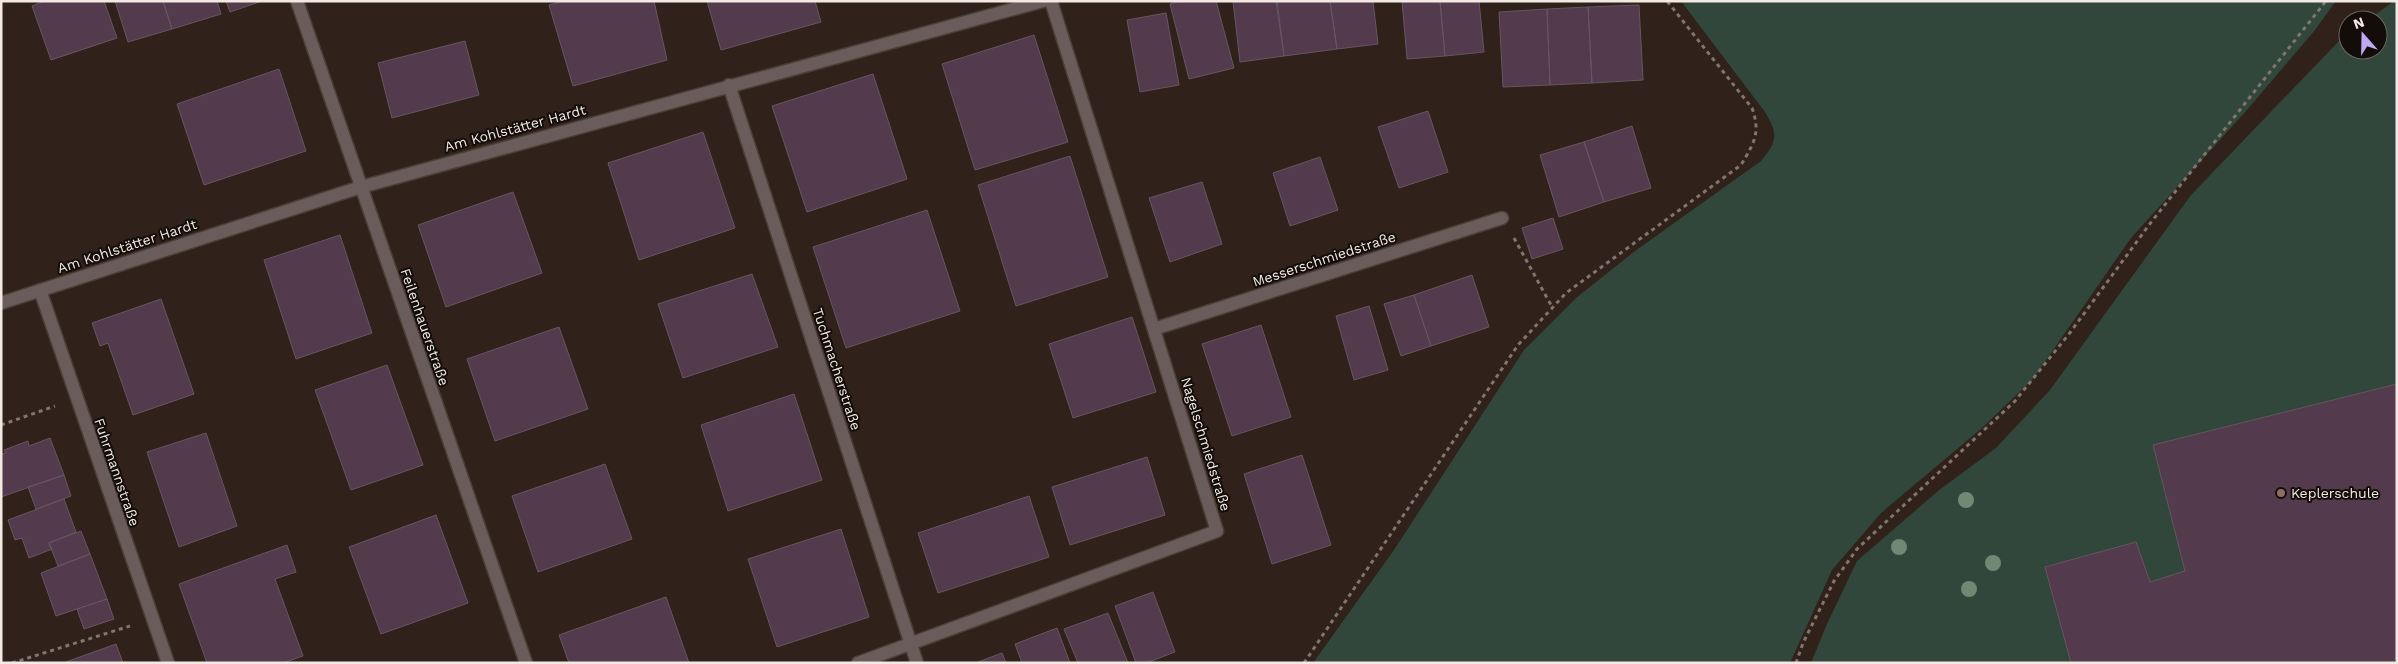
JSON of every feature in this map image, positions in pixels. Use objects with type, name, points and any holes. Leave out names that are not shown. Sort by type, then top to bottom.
[{"type":"street","name":"Feilenhauerstraße","points":[[297,1],[526,663]]},
{"type":"street","name":"Am Kohlstätter Hardt","points":[[1,303],[361,186],[1043,1]]},
{"type":"street","name":"Nagelschmiedstraße","points":[[858,663],[1217,531],[1051,1]]},
{"type":"street","name":"Tuchmacherstraße","points":[[729,85],[917,663]]},
{"type":"street","name":"Messerschmiedstraße","points":[[1154,329],[1502,218]]},
{"type":"street","name":"Fuhrmannstraße","points":[[40,290],[168,663]]},
{"type":"path","points":[[1304,663],[1518,345],[1566,293],[1741,165],[1754,144],[1757,123],[1752,108],[1667,1]]},
{"type":"path","points":[[1796,663],[1803,643],[1834,581],[1857,549],[2015,400],[2069,334],[2152,221],[2326,1]]},
{"type":"path","points":[[1502,218],[1552,307]]},
{"type":"path","points":[[1,425],[77,399]]},
{"type":"path","points":[[12,663],[152,619]]},
{"type":"green space","points":[[1681,1],[2336,1],[2315,30],[2246,111],[2131,238],[2033,379],[1982,428],[1881,513],[1832,570],[1790,663],[1313,663],[1394,550],[1524,350],[1576,298],[1635,251],[1761,161],[1771,148],[1774,132],[1765,112]]},
{"type":"green space","points":[[2394,1],[2397,1],[2397,384],[2153,445],[2185,571],[2150,582],[2136,542],[2045,567],[2071,663],[1811,663],[1857,561],[1938,491],[1996,448],[2050,390],[2191,195],[2338,42],[2338,60],[2388,60],[2388,10],[2382,10]]},
{"type":"building","points":[[44,1],[104,1],[117,38],[51,60],[32,6]]},
{"type":"building","points":[[115,1],[163,1],[172,29],[128,42]]},
{"type":"building","points":[[163,1],[217,1],[221,14],[172,29]]},
{"type":"building","points":[[226,1],[262,1],[230,12]]},
{"type":"building","points":[[564,1],[654,1],[667,60],[573,86],[549,5]]},
{"type":"building","points":[[707,1],[815,1],[821,22],[721,50]]},
{"type":"building","points":[[1181,1],[1216,1],[1234,68],[1189,79],[1170,4]]},
{"type":"building","points":[[1233,1],[1276,1],[1284,56],[1240,62]]},
{"type":"building","points":[[1277,1],[1330,1],[1337,49],[1284,56]]},
{"type":"building","points":[[1330,1],[1373,1],[1378,44],[1337,49]]},
{"type":"building","points":[[1402,1],[1440,1],[1445,56],[1407,59]]},
{"type":"building","points":[[1440,1],[1479,1],[1484,52],[1445,56]]},
{"type":"building","points":[[1639,5],[1643,80],[1592,83],[1588,7]]},
{"type":"building","points":[[1588,7],[1592,83],[1550,85],[1547,9]]},
{"type":"building","points":[[1547,9],[1550,85],[1503,87],[1499,12]]},
{"type":"building","points":[[1166,13],[1179,85],[1140,92],[1127,20]]},
{"type":"building","points":[[1034,35],[1068,142],[975,170],[942,64]]},
{"type":"building","points":[[465,41],[479,95],[392,118],[378,63]]},
{"type":"building","points":[[279,69],[306,151],[204,185],[177,104]]},
{"type":"building","points":[[873,74],[907,179],[807,212],[772,106]]},
{"type":"building","points":[[1428,111],[1448,172],[1399,188],[1378,127]]},
{"type":"building","points":[[1632,126],[1651,188],[1604,202],[1584,142]]},
{"type":"building","points":[[703,132],[735,228],[639,260],[608,163]]},
{"type":"building","points":[[1584,142],[1604,202],[1559,217],[1540,155]]},
{"type":"building","points":[[1070,156],[1108,277],[1016,306],[978,185]]},
{"type":"building","points":[[1320,157],[1338,210],[1290,226],[1273,173]]},
{"type":"building","points":[[1202,182],[1222,244],[1170,262],[1149,198]]},
{"type":"building","points":[[513,192],[542,273],[446,307],[418,225]]},
{"type":"building","points":[[927,210],[960,311],[846,348],[813,247]]},
{"type":"building","points":[[1553,218],[1563,249],[1532,259],[1522,228]]},
{"type":"building","points":[[340,235],[372,333],[296,359],[264,260]]},
{"type":"building","points":[[752,274],[778,347],[683,378],[658,304]]},
{"type":"building","points":[[1472,275],[1489,327],[1431,346],[1414,295]]},
{"type":"building","points":[[1414,295],[1431,346],[1401,356],[1384,304]]},
{"type":"building","points":[[161,299],[194,394],[133,415],[108,343],[100,346],[92,323]]},
{"type":"building","points":[[1369,306],[1388,370],[1354,380],[1336,316]]},
{"type":"building","points":[[1132,317],[1156,392],[1073,418],[1049,344]]},
{"type":"building","points":[[1261,325],[1291,417],[1232,436],[1202,344]]},
{"type":"building","points":[[559,327],[588,409],[495,441],[467,359]]},
{"type":"building","points":[[387,365],[423,465],[351,490],[315,390]]},
{"type":"building","name":"Keplerschule","points":[[2397,384],[2397,656],[2392,663],[2071,663],[2045,567],[2136,542],[2150,582],[2185,571],[2153,445]]},
{"type":"building","points":[[794,394],[822,480],[728,511],[701,425]]},
{"type":"building","points":[[206,433],[237,526],[179,547],[147,452]]},
{"type":"building","points":[[50,438],[64,475],[1,497],[1,454],[6,453],[4,450],[28,441],[29,446]]},
{"type":"building","points":[[1302,455],[1331,545],[1272,564],[1244,474]]},
{"type":"building","points":[[1147,457],[1165,515],[1070,545],[1052,487]]},
{"type":"building","points":[[605,464],[632,539],[538,572],[512,496]]},
{"type":"building","points":[[64,475],[71,496],[36,509],[28,487]]},
{"type":"building","points":[[1029,496],[1049,557],[938,593],[918,533]]},
{"type":"building","points":[[64,499],[76,532],[49,543],[52,549],[29,558],[22,538],[15,540],[8,520]]},
{"type":"building","points":[[436,515],[468,603],[381,634],[349,547]]},
{"type":"building","points":[[841,529],[869,617],[777,647],[748,559]]},
{"type":"building","points":[[81,531],[90,554],[58,566],[49,543]]},
{"type":"building","points":[[287,545],[296,572],[275,579],[303,656],[283,663],[207,663],[179,584]]},
{"type":"building","points":[[90,554],[107,599],[56,616],[41,573]]},
{"type":"building","points":[[1153,592],[1175,652],[1146,663],[1136,663],[1115,606]]},
{"type":"building","points":[[666,597],[689,663],[569,663],[559,635]]},
{"type":"building","points":[[107,599],[114,619],[84,629],[77,609]]},
{"type":"building","points":[[1108,613],[1128,663],[1078,663],[1064,629]]},
{"type":"building","points":[[1057,628],[1070,663],[1022,663],[1015,644]]},
{"type":"building","points":[[116,644],[123,663],[63,663]]},
{"type":"building","points":[[1002,653],[1006,663],[975,663]]},
{"type":"place","name":"Keplerschule","points":[[2281,493]]}]
